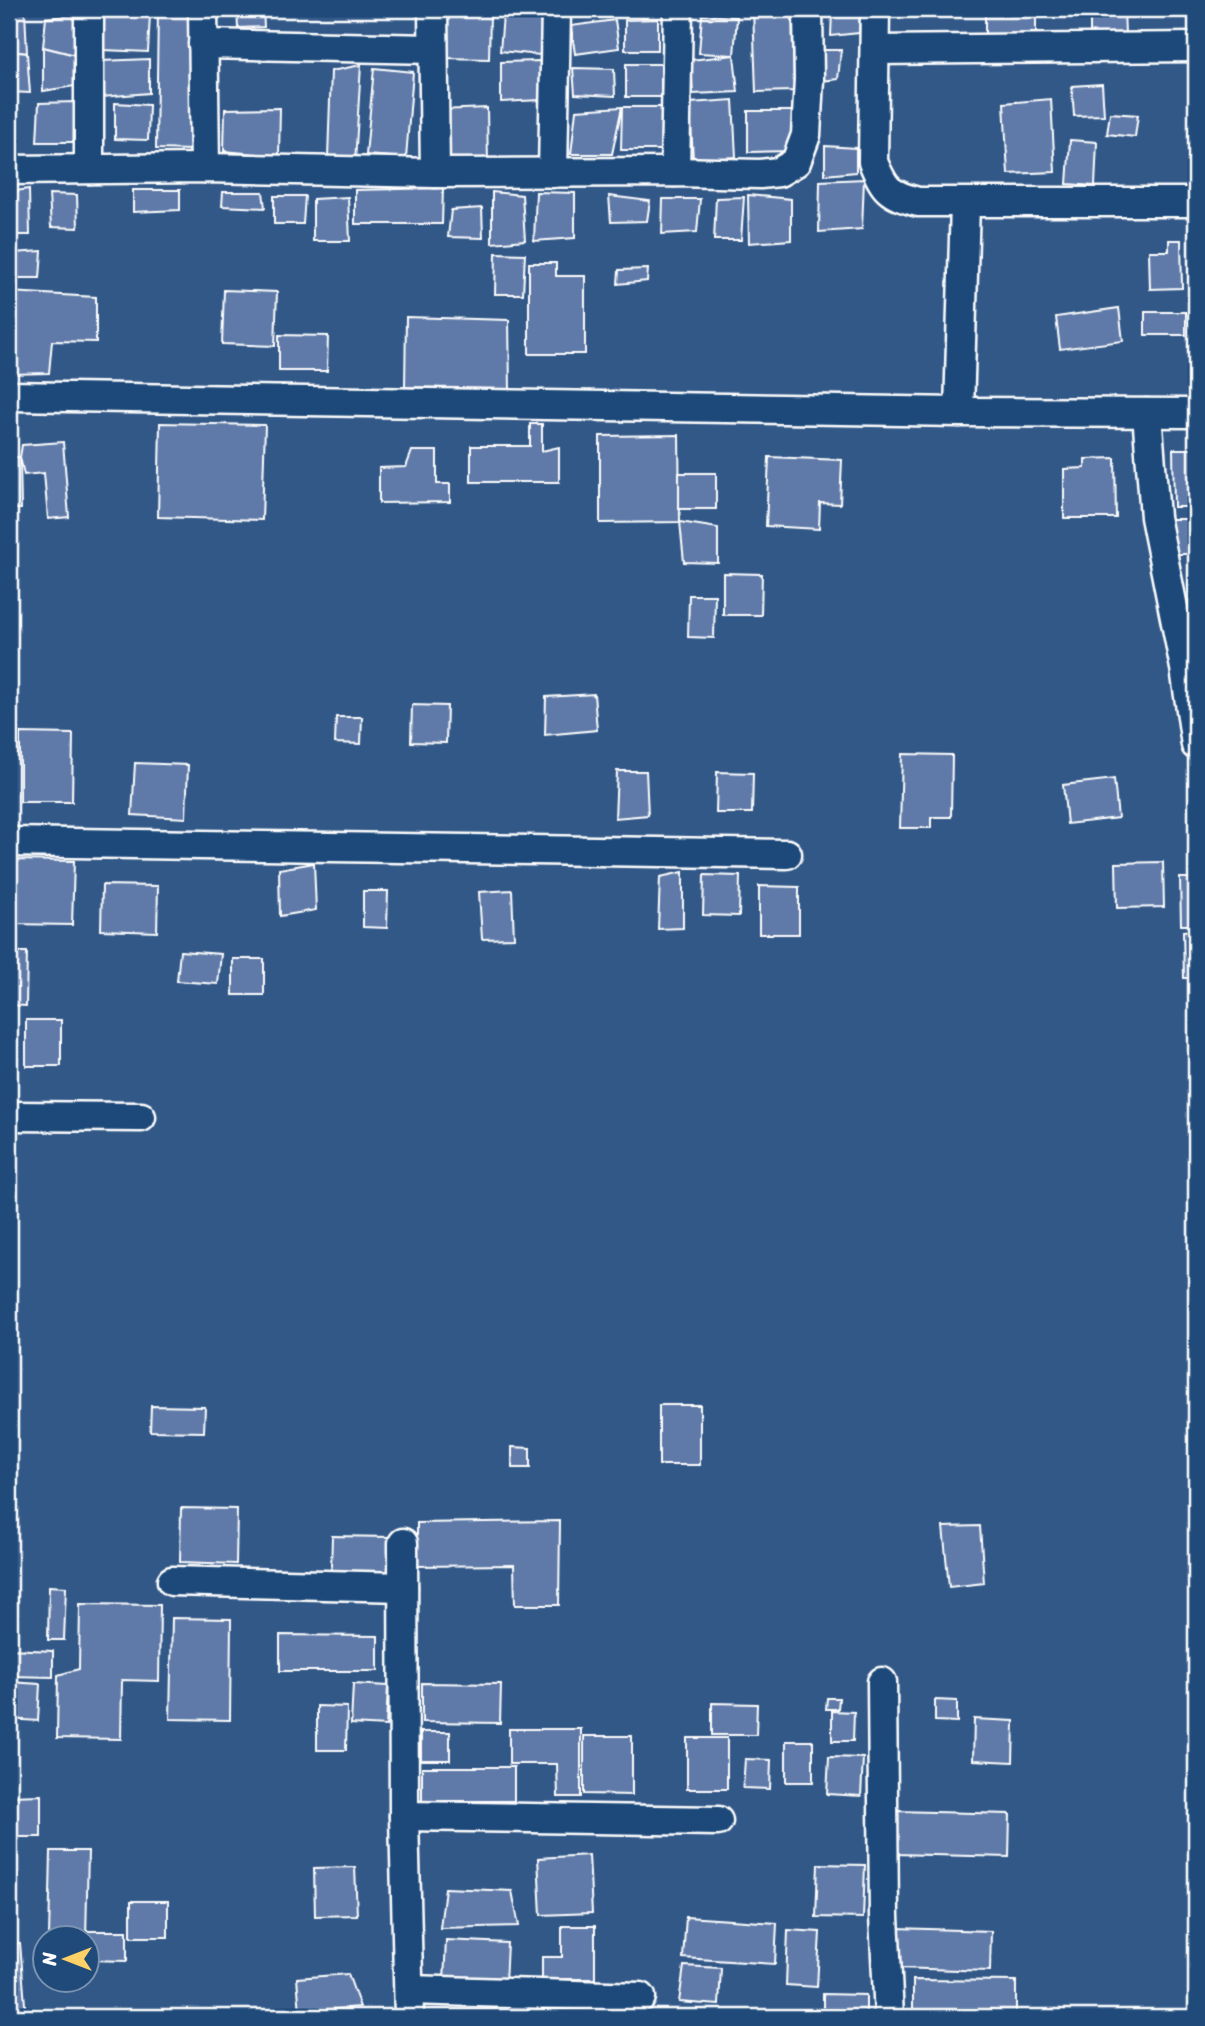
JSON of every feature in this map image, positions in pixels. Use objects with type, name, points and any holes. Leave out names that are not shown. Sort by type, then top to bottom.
[{"type":"street","points":[[89,9],[89,169]]},
{"type":"street","points":[[203,9],[205,168]]},
{"type":"street","points":[[433,9],[435,173]]},
{"type":"street","points":[[553,173],[556,9]]},
{"type":"street","points":[[675,172],[678,9]]},
{"type":"street","points":[[9,170],[205,168],[435,173],[779,172],[796,162],[806,135],[809,79],[808,9]]},
{"type":"street","points":[[875,9],[873,162],[883,184],[898,197],[918,202],[965,203],[1196,202]]},
{"type":"street","points":[[203,44],[433,48]]},
{"type":"street","points":[[875,50],[1196,47]]},
{"type":"street","points":[[959,412],[965,203]]},
{"type":"street","points":[[9,396],[959,412],[1196,413]]},
{"type":"street","points":[[1147,413],[1155,517],[1185,668],[1196,745]]},
{"type":"street","points":[[9,842],[787,854]]},
{"type":"street","points":[[9,1116],[141,1117]]},
{"type":"street","points":[[403,1543],[404,1816],[409,2004],[641,1997]]},
{"type":"street","points":[[172,1581],[403,1587]]},
{"type":"street","points":[[882,1682],[884,1916],[889,2017]]},
{"type":"street","points":[[404,1816],[718,1821]]},
{"type":"building","points":[[9,9],[25,9],[25,11],[9,13]]},
{"type":"building","points":[[158,9],[194,9],[192,150],[156,149]]},
{"type":"building","points":[[237,9],[263,9],[264,27],[238,28]]},
{"type":"building","points":[[576,9],[613,9],[612,12],[576,13]]},
{"type":"building","points":[[753,9],[792,9],[794,91],[756,92]]},
{"type":"building","points":[[985,9],[1036,9],[1036,35],[985,35]]},
{"type":"building","points":[[1090,9],[1124,9],[1125,34],[1090,35]]},
{"type":"building","points":[[25,11],[27,53],[9,51],[9,13]]},
{"type":"building","points":[[860,11],[859,33],[831,36],[832,12]]},
{"type":"building","points":[[445,12],[490,14],[489,59],[443,58]]},
{"type":"building","points":[[150,14],[148,52],[104,50],[104,16]]},
{"type":"building","points":[[76,15],[75,55],[43,47],[46,18]]},
{"type":"building","points":[[503,15],[542,18],[540,55],[500,51]]},
{"type":"building","points":[[702,15],[737,17],[734,55],[699,53]]},
{"type":"building","points":[[658,19],[658,50],[625,50],[625,20]]},
{"type":"building","points":[[615,20],[619,48],[575,54],[571,26]]},
{"type":"building","points":[[43,47],[75,55],[75,86],[43,91]]},
{"type":"building","points":[[824,50],[841,50],[838,79],[821,81]]},
{"type":"building","points":[[9,51],[27,53],[30,93],[9,92]]},
{"type":"building","points":[[734,55],[738,92],[693,94],[691,60]]},
{"type":"building","points":[[149,59],[149,93],[102,97],[101,61]]},
{"type":"building","points":[[540,61],[541,100],[501,102],[501,62]]},
{"type":"building","points":[[626,64],[661,64],[661,97],[626,97]]},
{"type":"building","points":[[361,65],[355,163],[328,157],[331,71]]},
{"type":"building","points":[[374,68],[413,72],[406,158],[366,155]]},
{"type":"building","points":[[573,68],[614,69],[615,96],[575,94]]},
{"type":"building","points":[[1102,84],[1104,115],[1074,116],[1072,86]]},
{"type":"building","points":[[1051,99],[1055,172],[1008,174],[1004,103]]},
{"type":"building","points":[[733,100],[736,157],[693,160],[690,103]]},
{"type":"building","points":[[75,102],[74,142],[37,142],[39,103]]},
{"type":"building","points":[[115,103],[149,105],[148,140],[115,139]]},
{"type":"building","points":[[622,107],[612,154],[571,154],[576,110]]},
{"type":"building","points":[[622,107],[661,107],[661,150],[621,150]]},
{"type":"building","points":[[280,108],[279,156],[224,151],[225,109]]},
{"type":"building","points":[[487,108],[488,164],[438,162],[439,110]]},
{"type":"building","points":[[748,111],[793,111],[793,151],[748,152]]},
{"type":"building","points":[[1110,113],[1138,115],[1135,137],[1107,134]]},
{"type":"building","points":[[1070,140],[1097,142],[1095,186],[1067,184]]},
{"type":"building","points":[[825,146],[856,148],[856,172],[825,175]]},
{"type":"building","points":[[864,179],[862,229],[819,232],[820,181]]},
{"type":"building","points":[[443,188],[442,224],[355,224],[355,190]]},
{"type":"building","points":[[29,189],[30,235],[9,235],[9,192]]},
{"type":"building","points":[[133,190],[180,190],[180,210],[133,212]]},
{"type":"building","points":[[223,192],[263,192],[265,208],[222,206]]},
{"type":"building","points":[[492,192],[522,195],[525,240],[492,243]]},
{"type":"building","points":[[536,192],[575,193],[575,238],[534,241]]},
{"type":"building","points":[[49,194],[77,195],[78,228],[51,227]]},
{"type":"building","points":[[748,195],[791,199],[791,240],[749,243]]},
{"type":"building","points":[[274,196],[305,196],[303,224],[274,224]]},
{"type":"building","points":[[609,196],[650,201],[647,221],[611,222]]},
{"type":"building","points":[[348,197],[350,241],[313,241],[313,199]]},
{"type":"building","points":[[744,197],[741,240],[714,240],[716,198]]},
{"type":"building","points":[[663,199],[700,199],[697,232],[662,234]]},
{"type":"building","points":[[482,208],[483,238],[448,237],[451,210]]},
{"type":"building","points":[[1169,240],[1181,240],[1182,288],[1150,289],[1149,251],[1169,251]]},
{"type":"building","points":[[42,251],[40,278],[13,278],[13,253]]},
{"type":"building","points":[[496,253],[525,254],[523,294],[495,294]]},
{"type":"building","points":[[529,263],[556,263],[556,276],[585,276],[585,354],[529,354]]},
{"type":"building","points":[[648,269],[647,281],[618,284],[619,270]]},
{"type":"building","points":[[224,290],[277,292],[275,346],[222,344]]},
{"type":"building","points":[[9,292],[96,297],[96,342],[52,341],[49,373],[9,374]]},
{"type":"building","points":[[1119,308],[1123,341],[1060,349],[1056,317]]},
{"type":"building","points":[[1145,312],[1186,312],[1186,335],[1145,335]]},
{"type":"building","points":[[406,317],[509,320],[510,390],[405,387]]},
{"type":"building","points":[[279,335],[328,336],[327,371],[279,371]]},
{"type":"building","points":[[160,423],[265,425],[262,520],[158,517]]},
{"type":"building","points":[[530,424],[542,424],[542,451],[559,447],[559,482],[471,482],[471,446],[530,446]]},
{"type":"building","points":[[679,435],[680,522],[600,523],[600,436]]},
{"type":"building","points":[[63,442],[69,517],[48,519],[44,473],[24,475],[20,457],[22,445]]},
{"type":"building","points":[[1173,449],[1196,449],[1196,507],[1174,507]]},
{"type":"building","points":[[412,451],[437,451],[437,484],[450,484],[450,502],[379,503],[379,468],[406,467]]},
{"type":"building","points":[[9,457],[20,457],[21,509],[9,509]]},
{"type":"building","points":[[769,457],[842,460],[840,504],[820,503],[819,529],[766,526]]},
{"type":"building","points":[[1115,458],[1116,518],[1064,518],[1064,469],[1085,468],[1085,459]]},
{"type":"building","points":[[679,473],[716,473],[716,509],[679,509]]},
{"type":"building","points":[[1170,519],[1196,519],[1196,554],[1172,554]]},
{"type":"building","points":[[680,522],[718,528],[718,563],[684,562]]},
{"type":"building","points":[[723,573],[762,574],[761,615],[723,615]]},
{"type":"building","points":[[689,595],[715,595],[714,638],[688,637]]},
{"type":"building","points":[[594,694],[597,730],[545,735],[546,697]]},
{"type":"building","points":[[412,705],[447,706],[446,743],[411,742]]},
{"type":"building","points":[[336,717],[362,717],[361,744],[335,743]]},
{"type":"building","points":[[20,733],[73,734],[72,802],[20,802]]},
{"type":"building","points":[[902,754],[952,755],[951,817],[931,817],[931,828],[900,828]]},
{"type":"building","points":[[135,763],[188,765],[186,818],[132,815]]},
{"type":"building","points":[[617,771],[646,771],[648,815],[615,818]]},
{"type":"building","points":[[717,772],[753,773],[752,813],[716,813]]},
{"type":"building","points":[[1114,779],[1118,818],[1067,824],[1063,785]]},
{"type":"building","points":[[9,860],[74,861],[72,925],[9,924]]},
{"type":"building","points":[[1163,862],[1164,907],[1117,908],[1116,863]]},
{"type":"building","points":[[314,863],[316,910],[280,916],[279,869]]},
{"type":"building","points":[[683,872],[683,928],[658,929],[660,877]]},
{"type":"building","points":[[704,875],[740,876],[739,916],[703,915]]},
{"type":"building","points":[[1180,878],[1196,878],[1196,925],[1181,925]]},
{"type":"building","points":[[102,885],[158,886],[157,932],[101,930]]},
{"type":"building","points":[[759,886],[799,887],[799,934],[759,934]]},
{"type":"building","points":[[512,890],[514,938],[482,939],[479,892]]},
{"type":"building","points":[[363,891],[388,891],[387,928],[363,927]]},
{"type":"building","points":[[1196,930],[1196,978],[1184,978],[1183,931]]},
{"type":"building","points":[[180,951],[221,954],[218,984],[177,981]]},
{"type":"building","points":[[9,952],[27,952],[26,1006],[9,1005]]},
{"type":"building","points":[[233,959],[264,959],[264,995],[233,995]]},
{"type":"building","points":[[26,1020],[61,1020],[61,1066],[26,1066]]},
{"type":"building","points":[[659,1405],[700,1405],[700,1465],[659,1465]]},
{"type":"building","points":[[151,1406],[205,1407],[204,1432],[150,1431]]},
{"type":"building","points":[[512,1447],[530,1448],[530,1468],[512,1468]]},
{"type":"building","points":[[181,1508],[237,1509],[236,1564],[180,1562]]},
{"type":"building","points":[[560,1521],[559,1605],[515,1605],[514,1565],[417,1566],[417,1523]]},
{"type":"building","points":[[980,1526],[984,1583],[949,1587],[943,1527]]},
{"type":"building","points":[[332,1536],[391,1537],[390,1573],[331,1572]]},
{"type":"building","points":[[49,1586],[66,1587],[64,1640],[48,1640]]},
{"type":"building","points":[[80,1604],[160,1605],[159,1681],[122,1680],[121,1739],[57,1738],[58,1675],[79,1669]]},
{"type":"building","points":[[172,1618],[231,1619],[230,1720],[170,1719]]},
{"type":"building","points":[[280,1635],[378,1636],[378,1671],[280,1671]]},
{"type":"building","points":[[9,1649],[53,1651],[53,1677],[9,1676]]},
{"type":"building","points":[[9,1682],[40,1684],[38,1721],[9,1719]]},
{"type":"building","points":[[422,1683],[501,1684],[500,1723],[422,1722]]},
{"type":"building","points":[[353,1684],[388,1686],[386,1726],[351,1724]]},
{"type":"building","points":[[827,1698],[839,1698],[838,1709],[826,1709]]},
{"type":"building","points":[[935,1700],[957,1701],[957,1722],[935,1721]]},
{"type":"building","points":[[712,1703],[757,1704],[756,1735],[712,1735]]},
{"type":"building","points":[[317,1706],[347,1707],[346,1750],[317,1750]]},
{"type":"building","points":[[832,1711],[854,1712],[853,1741],[832,1741]]},
{"type":"building","points":[[974,1719],[1014,1721],[1013,1762],[973,1760]]},
{"type":"building","points":[[509,1729],[581,1729],[581,1797],[558,1797],[557,1764],[509,1764]]},
{"type":"building","points":[[421,1732],[450,1732],[450,1760],[421,1760]]},
{"type":"building","points":[[584,1736],[632,1736],[632,1795],[584,1794]]},
{"type":"building","points":[[687,1738],[727,1738],[727,1789],[687,1789]]},
{"type":"building","points":[[786,1741],[813,1741],[813,1782],[786,1782]]},
{"type":"building","points":[[829,1757],[863,1758],[861,1796],[827,1794]]},
{"type":"building","points":[[745,1759],[771,1760],[770,1789],[743,1788]]},
{"type":"building","points":[[422,1767],[514,1767],[514,1801],[422,1801]]},
{"type":"building","points":[[41,1795],[41,1837],[9,1837],[9,1796]]},
{"type":"building","points":[[896,1811],[1010,1814],[1009,1857],[895,1854]]},
{"type":"building","points":[[51,1851],[88,1851],[86,1924],[49,1924]]},
{"type":"building","points":[[589,1855],[592,1913],[541,1915],[538,1858]]},
{"type":"building","points":[[818,1864],[865,1865],[863,1918],[816,1917]]},
{"type":"building","points":[[355,1867],[357,1915],[315,1916],[314,1868]]},
{"type":"building","points":[[445,1888],[512,1891],[519,1926],[440,1928]]},
{"type":"building","points":[[131,1901],[168,1901],[168,1937],[131,1937]]},
{"type":"building","points":[[686,1917],[777,1923],[775,1964],[683,1958]]},
{"type":"building","points":[[562,1926],[595,1926],[595,1979],[542,1979],[542,1957],[562,1957]]},
{"type":"building","points":[[896,1928],[991,1931],[990,1971],[895,1968]]},
{"type":"building","points":[[788,1930],[820,1932],[817,1987],[786,1985]]},
{"type":"building","points":[[102,1931],[127,1931],[127,1961],[102,1960]]},
{"type":"building","points":[[446,1940],[507,1943],[505,1984],[444,1981]]},
{"type":"building","points":[[9,1942],[20,1943],[26,2017],[9,2017]]},
{"type":"building","points":[[684,1966],[721,1968],[719,2005],[679,2002]]},
{"type":"building","points":[[348,1974],[360,2007],[300,2012],[297,1978]]},
{"type":"building","points":[[913,1980],[1016,1981],[1016,2017],[987,2017],[987,2013],[913,2012]]},
{"type":"building","points":[[823,1994],[866,1995],[866,2017],[823,2017]]},
{"type":"building","points":[[627,2014],[627,2017],[565,2017]]}]
